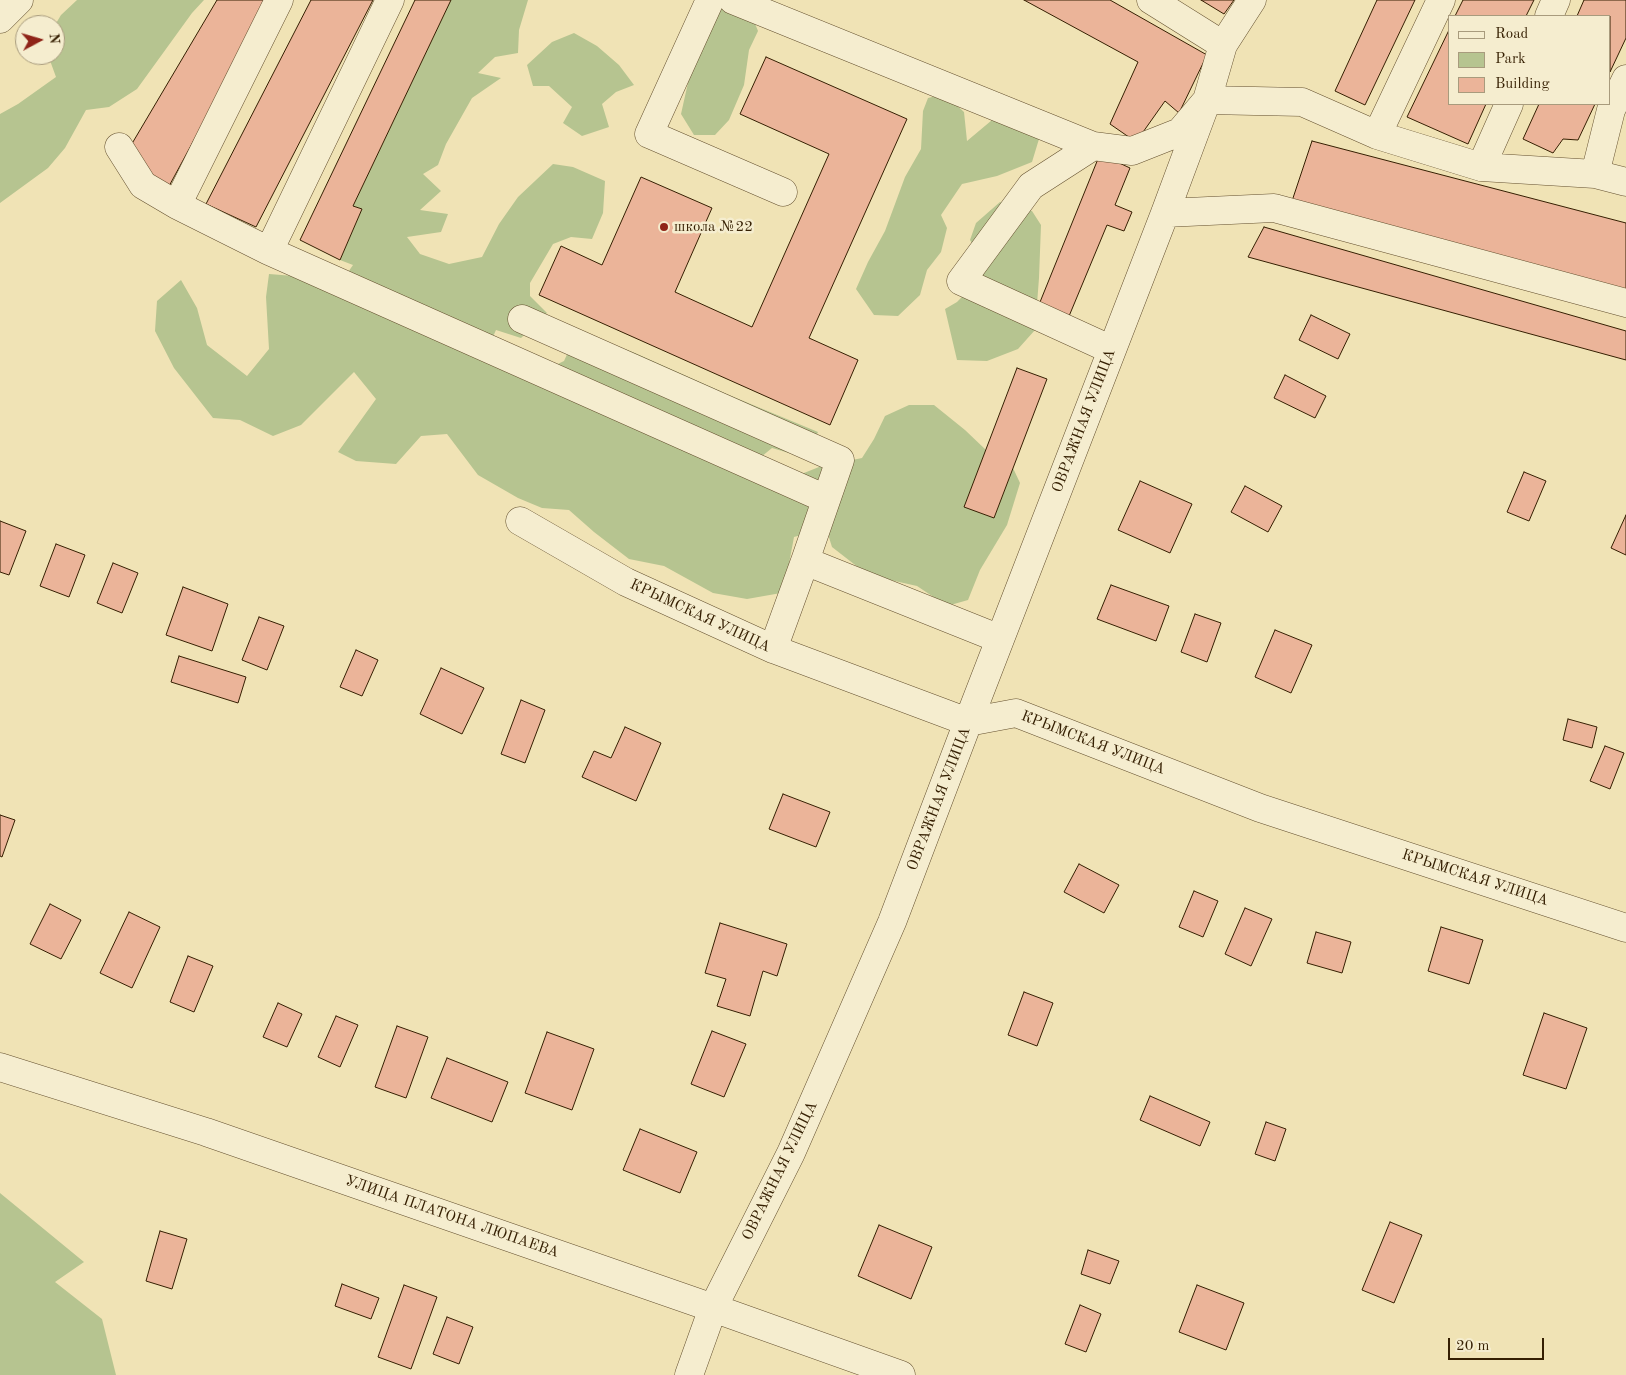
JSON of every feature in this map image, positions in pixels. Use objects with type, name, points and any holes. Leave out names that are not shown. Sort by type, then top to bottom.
[{"type":"street","points":[[0,19],[19,0]]},
{"type":"street","points":[[177,205],[279,0]]},
{"type":"street","points":[[269,251],[390,0]]},
{"type":"street","points":[[710,0],[649,134],[783,192]]},
{"type":"street","points":[[733,0],[1093,146],[1132,151],[1180,132],[1207,100],[1302,102],[1377,135],[1481,167],[1595,174],[1626,182]]},
{"type":"street","points":[[1151,0],[1224,45]]},
{"type":"street","name":"ОВРАЖНАЯ УЛИЦА","points":[[689,1375],[713,1308],[791,1153],[892,922],[1165,213],[1207,100],[1224,45],[1252,0]]},
{"type":"street","points":[[1377,135],[1441,0]]},
{"type":"street","points":[[1549,15],[1556,0]]},
{"type":"street","points":[[1595,174],[1611,110],[1626,79]]},
{"type":"street","points":[[1481,167],[1510,105]]},
{"type":"street","points":[[1093,146],[1031,186],[961,281],[1112,350]]},
{"type":"street","points":[[118,148],[143,186],[269,251],[826,499]]},
{"type":"street","points":[[1165,213],[1274,208],[1626,303]]},
{"type":"street","points":[[522,319],[840,460],[773,649]]},
{"type":"street","name":"КРЫМСКАЯ УЛИЦА","points":[[520,521],[626,582],[773,649],[968,722],[1016,713],[1260,808],[1626,928]]},
{"type":"street","points":[[805,561],[1000,639]]},
{"type":"street","name":"УЛИЦА ПЛАТОНА ЛЮПАЕВА","points":[[0,1067],[206,1132],[901,1375]]},
{"type":"green space","points":[[77,0],[204,0],[192,13],[137,89],[109,107],[86,110],[65,148],[48,168],[0,203],[0,114],[18,104],[56,77],[52,65],[65,65],[65,15],[61,15]]},
{"type":"green space","points":[[451,0],[528,0],[519,30],[518,53],[495,57],[478,73],[501,78],[472,98],[446,144],[438,165],[423,174],[441,191],[420,210],[448,214],[441,232],[407,237],[420,254],[449,264],[482,257],[499,224],[518,197],[553,164],[573,167],[605,181],[603,213],[592,239],[571,237],[553,244],[530,283],[530,296],[547,313],[521,338],[496,330],[482,361],[527,379],[564,361],[578,331],[635,353],[818,432],[806,458],[772,448],[761,457],[799,475],[819,467],[862,458],[885,416],[909,405],[934,405],[986,450],[965,507],[994,518],[1013,468],[1020,483],[1007,525],[980,570],[968,600],[947,606],[917,586],[868,575],[832,547],[826,528],[794,537],[781,593],[747,599],[713,593],[664,566],[629,559],[569,510],[542,508],[518,498],[478,475],[447,434],[421,436],[396,464],[356,461],[338,452],[376,399],[354,372],[301,425],[273,436],[240,420],[213,418],[174,368],[155,331],[157,301],[181,280],[197,308],[207,345],[247,376],[269,349],[266,297],[269,274],[306,277],[333,294],[353,265],[340,260],[362,209],[353,206]]},
{"type":"green space","points":[[718,0],[748,6],[758,31],[749,50],[744,85],[729,120],[715,135],[694,135],[681,114],[696,47]]},
{"type":"green space","points":[[574,33],[597,46],[619,65],[634,85],[616,92],[602,104],[609,127],[582,136],[563,123],[572,107],[549,86],[533,86],[527,65],[552,42]]},
{"type":"green space","points":[[944,94],[964,112],[967,141],[1004,110],[1039,139],[1032,162],[997,176],[962,184],[941,215],[947,228],[941,252],[927,270],[920,295],[898,316],[874,315],[856,289],[885,231],[905,177],[921,149],[923,111],[928,98]]},
{"type":"green space","points":[[1000,202],[1032,211],[1041,225],[1035,330],[1018,349],[987,361],[957,360],[945,309],[957,302],[987,268],[970,240],[976,223]]},
{"type":"green space","points":[[0,1193],[84,1262],[55,1282],[102,1319],[116,1375],[0,1375]]},
{"type":"building","points":[[217,0],[270,0],[168,188],[141,172],[127,152]]},
{"type":"building","points":[[311,0],[373,0],[256,227],[206,204]]},
{"type":"building","points":[[415,0],[451,0],[353,206],[362,209],[340,260],[300,240]]},
{"type":"building","points":[[1024,0],[1110,0],[1207,55],[1179,113],[1165,101],[1136,142],[1110,124],[1138,62]]},
{"type":"building","points":[[1201,0],[1234,0],[1224,14]]},
{"type":"building","points":[[1377,0],[1415,0],[1365,105],[1335,91]]},
{"type":"building","points":[[1463,0],[1534,0],[1526,15],[1456,15]]},
{"type":"building","points":[[1584,0],[1626,0],[1626,38],[1611,70],[1611,15],[1577,15]]},
{"type":"building","points":[[1448,32],[1448,105],[1486,105],[1468,144],[1407,117]]},
{"type":"building","points":[[766,57],[907,119],[809,338],[858,360],[830,425],[539,295],[561,246],[602,265],[641,177],[712,208],[675,292],[752,327],[829,154],[740,114]]},
{"type":"building","points":[[1539,105],[1595,105],[1578,140],[1563,139],[1553,153],[1523,139]]},
{"type":"building","points":[[1312,141],[1626,223],[1626,291],[1292,201]]},
{"type":"building","points":[[1100,154],[1130,168],[1115,205],[1132,212],[1124,231],[1107,225],[1067,321],[1038,307]]},
{"type":"building","points":[[1264,227],[1626,331],[1626,360],[1248,257]]},
{"type":"building","points":[[1311,315],[1350,334],[1338,359],[1299,340]]},
{"type":"building","points":[[1017,368],[1047,379],[994,518],[964,507]]},
{"type":"building","points":[[1285,375],[1326,396],[1315,418],[1274,398]]},
{"type":"building","points":[[1524,472],[1546,481],[1529,521],[1507,512]]},
{"type":"building","points":[[1140,481],[1192,504],[1170,553],[1118,530]]},
{"type":"building","points":[[1245,486],[1282,506],[1268,532],[1231,512]]},
{"type":"building","points":[[1626,515],[1626,555],[1611,548]]},
{"type":"building","points":[[0,521],[26,531],[9,575],[0,572]]},
{"type":"building","points":[[56,544],[85,555],[69,597],[40,586]]},
{"type":"building","points":[[113,563],[138,573],[122,613],[97,603]]},
{"type":"building","points":[[1111,585],[1169,606],[1156,641],[1097,619]]},
{"type":"building","points":[[183,587],[228,604],[212,651],[166,635]]},
{"type":"building","points":[[1195,614],[1221,623],[1207,662],[1181,652]]},
{"type":"building","points":[[259,617],[284,626],[267,670],[242,660]]},
{"type":"building","points":[[1275,630],[1312,645],[1291,693],[1255,677]]},
{"type":"building","points":[[356,650],[378,660],[362,696],[340,687]]},
{"type":"building","points":[[179,656],[246,677],[238,703],[171,682]]},
{"type":"building","points":[[441,668],[484,688],[462,734],[420,714]]},
{"type":"building","points":[[521,700],[545,710],[525,763],[501,754]]},
{"type":"building","points":[[1568,719],[1597,727],[1592,748],[1563,740]]},
{"type":"building","points":[[625,727],[661,743],[636,801],[582,777],[594,751],[611,758]]},
{"type":"building","points":[[1605,746],[1624,753],[1610,789],[1590,781]]},
{"type":"building","points":[[783,794],[830,812],[816,847],[769,829]]},
{"type":"building","points":[[0,815],[15,820],[2,857],[0,856]]},
{"type":"building","points":[[1079,864],[1119,885],[1104,913],[1064,892]]},
{"type":"building","points":[[1194,891],[1218,901],[1203,937],[1179,927]]},
{"type":"building","points":[[50,904],[81,920],[61,959],[30,944]]},
{"type":"building","points":[[1245,908],[1272,919],[1251,966],[1225,954]]},
{"type":"building","points":[[129,912],[160,927],[132,988],[100,973]]},
{"type":"building","points":[[720,923],[787,944],[777,976],[763,971],[750,1016],[717,1006],[726,979],[705,973]]},
{"type":"building","points":[[1441,927],[1483,940],[1469,984],[1428,971]]},
{"type":"building","points":[[1316,932],[1351,942],[1342,973],[1307,963]]},
{"type":"building","points":[[188,956],[213,966],[194,1012],[170,1002]]},
{"type":"building","points":[[1024,992],[1053,1003],[1037,1046],[1008,1035]]},
{"type":"building","points":[[278,1003],[302,1014],[287,1047],[263,1037]]},
{"type":"building","points":[[1544,1013],[1587,1028],[1566,1089],[1523,1075]]},
{"type":"building","points":[[336,1016],[358,1025],[340,1067],[318,1057]]},
{"type":"building","points":[[397,1026],[428,1037],[406,1098],[375,1087]]},
{"type":"building","points":[[712,1031],[746,1044],[724,1097],[691,1084]]},
{"type":"building","points":[[547,1032],[594,1049],[572,1110],[525,1093]]},
{"type":"building","points":[[447,1058],[508,1082],[492,1122],[431,1098]]},
{"type":"building","points":[[1150,1096],[1210,1122],[1200,1146],[1140,1120]]},
{"type":"building","points":[[1266,1122],[1286,1129],[1275,1161],[1255,1154]]},
{"type":"building","points":[[640,1129],[697,1152],[680,1193],[623,1170]]},
{"type":"building","points":[[1390,1222],[1422,1235],[1394,1303],[1362,1290]]},
{"type":"building","points":[[879,1225],[932,1247],[911,1299],[858,1276]]},
{"type":"building","points":[[160,1231],[187,1239],[172,1289],[146,1281]]},
{"type":"building","points":[[1088,1250],[1119,1261],[1110,1284],[1081,1274]]},
{"type":"building","points":[[342,1284],[379,1298],[371,1319],[335,1306]]},
{"type":"building","points":[[404,1285],[437,1297],[411,1369],[378,1357]]},
{"type":"building","points":[[1197,1285],[1244,1303],[1226,1350],[1179,1332]]},
{"type":"building","points":[[1080,1305],[1101,1314],[1086,1352],[1065,1344]]},
{"type":"building","points":[[447,1317],[473,1327],[459,1364],[433,1354]]},
{"type":"place","name":"школа №22","points":[[664,227]]}]
